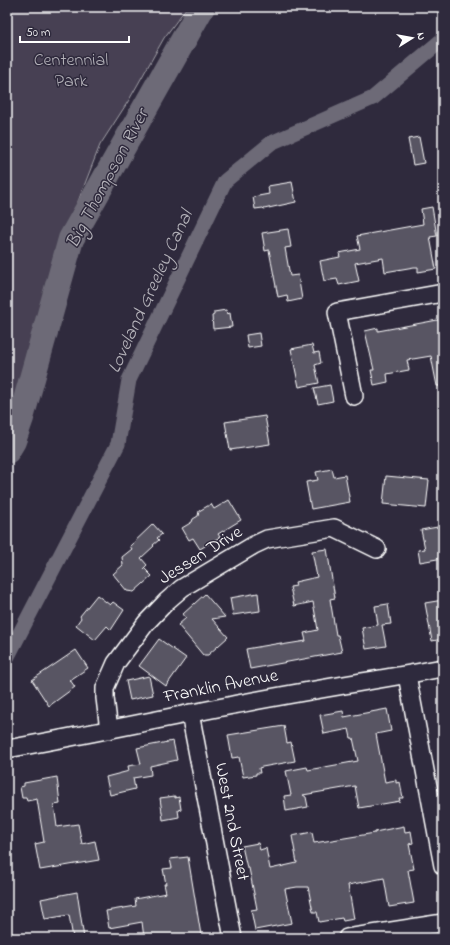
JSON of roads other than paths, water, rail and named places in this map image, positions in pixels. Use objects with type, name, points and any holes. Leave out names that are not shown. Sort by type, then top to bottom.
[{"type":"street","points":[[354,396],[337,312],[443,292]]},
{"type":"street","name":"Jessen Drive","points":[[110,730],[105,688],[116,663],[146,622],[167,600],[182,588],[267,539],[334,528],[377,549]]},
{"type":"street","name":"Franklin Avenue","points":[[7,748],[110,730],[276,696],[443,668]]},
{"type":"street","points":[[407,675],[443,866]]},
{"type":"street","name":"West 2nd Street","points":[[190,713],[233,938]]},
{"type":"street","points":[[347,938],[443,923]]},
{"type":"waterway","name":"Big Thompson River","points":[[7,451],[13,441],[21,418],[71,239],[202,7]]},
{"type":"waterway","name":"Loveland Greeley Canal","points":[[7,658],[118,444],[129,380],[225,181],[271,143],[373,98],[443,39]]},
{"type":"park label","name":"Centennial Park","points":[[71,71]]}]
